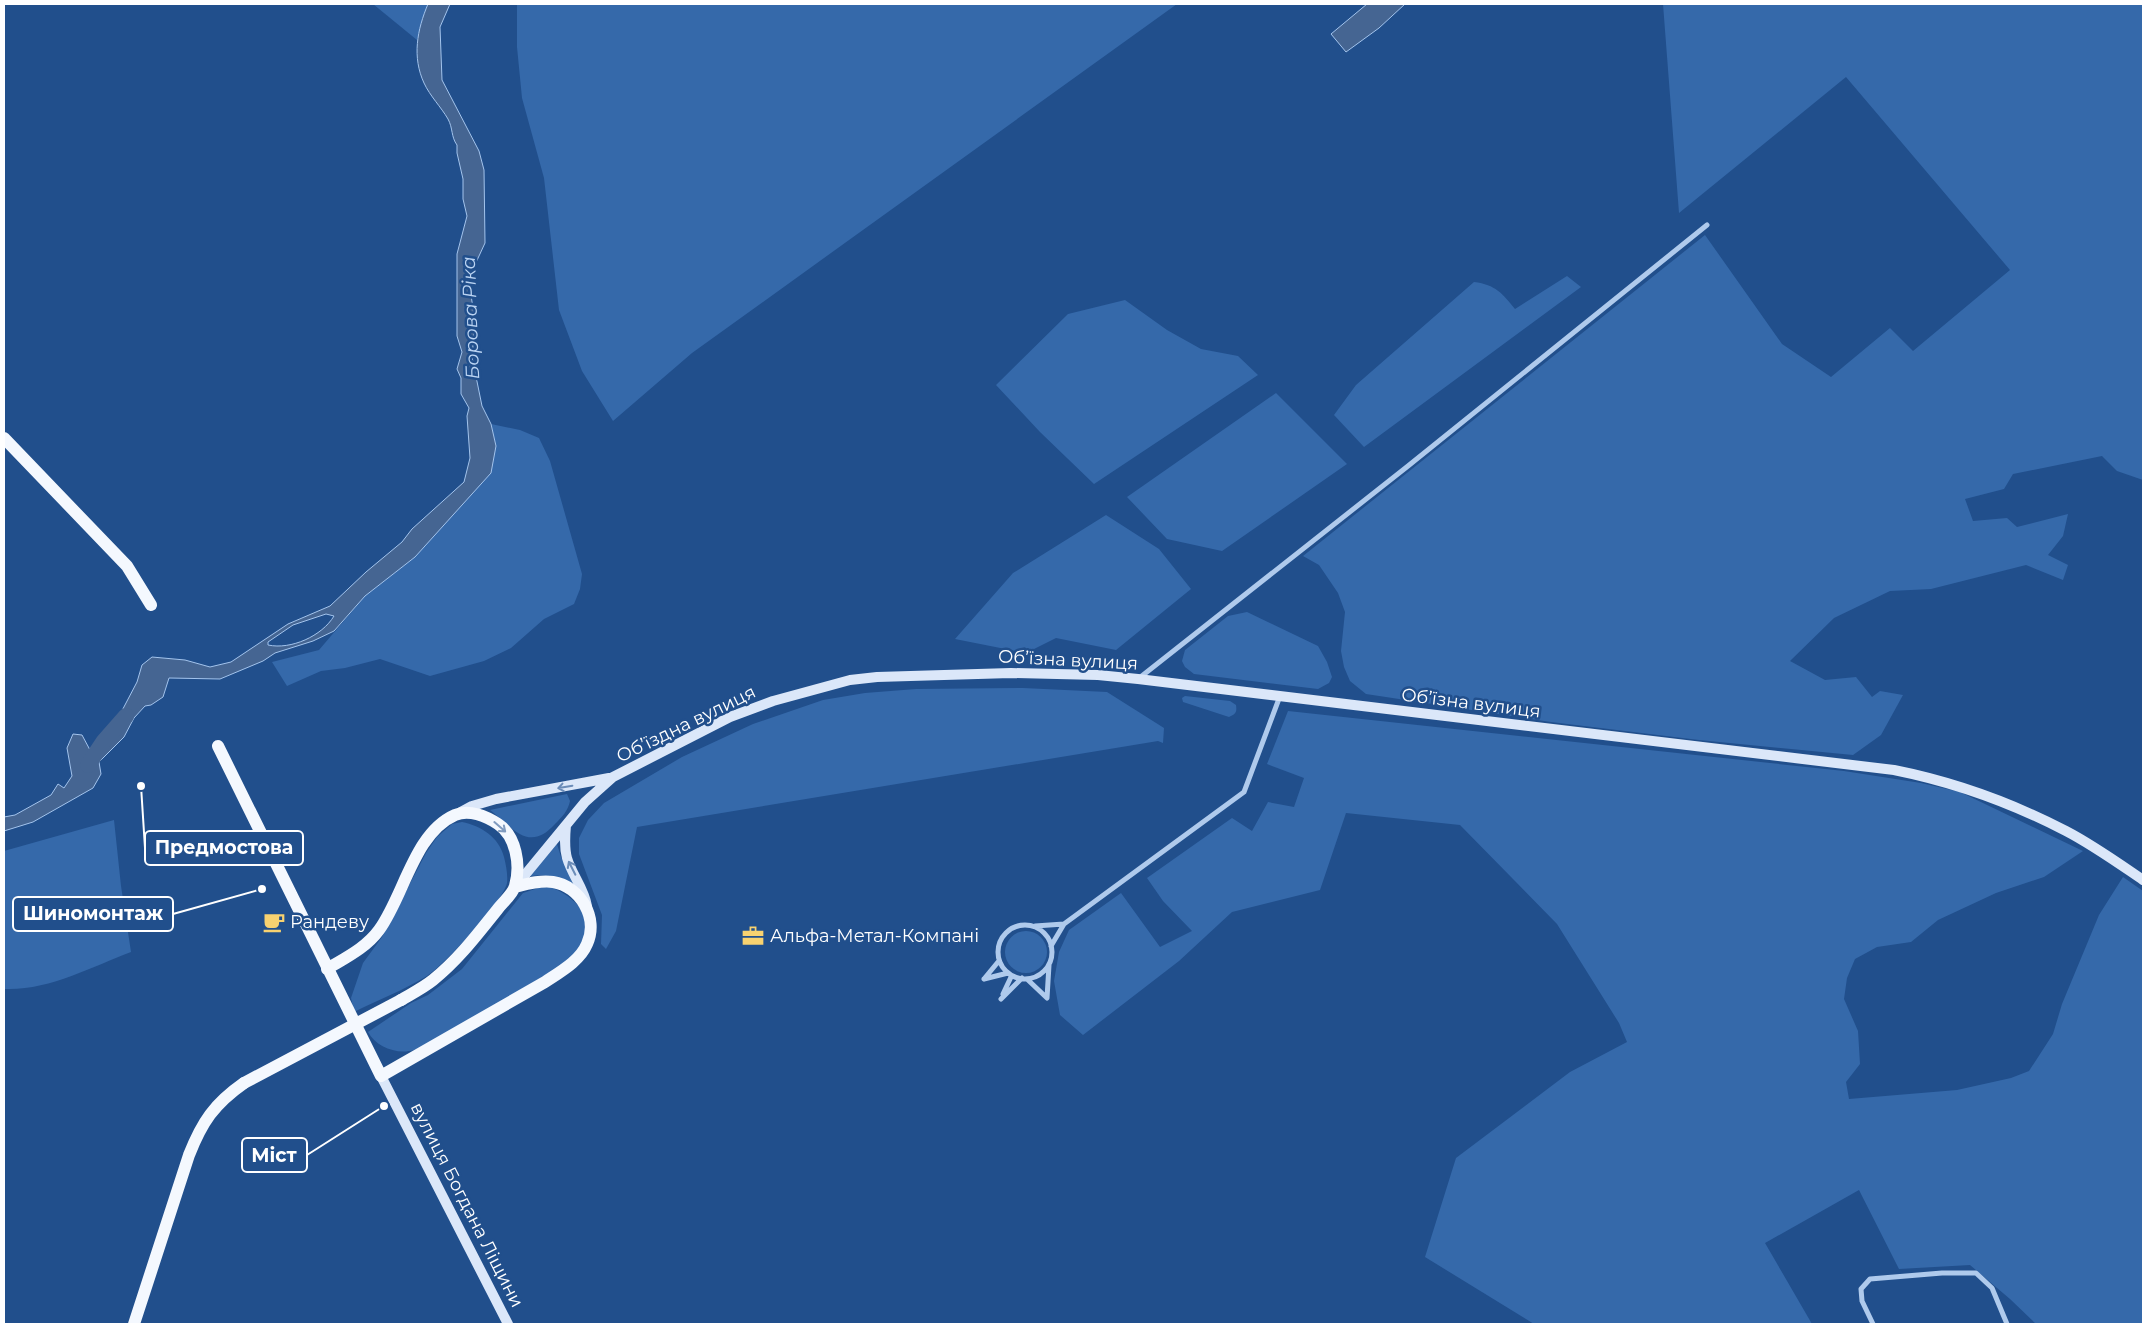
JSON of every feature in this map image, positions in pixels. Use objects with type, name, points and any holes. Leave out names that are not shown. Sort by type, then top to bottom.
[{"type":"main road","points":[[4,438],[127,566],[151,606]]},
{"type":"main road","name":"Об’їзна вулиця","points":[[773,701],[850,680],[893,676],[1011,672],[1098,675],[1874,767],[1913,774],[1964,788],[2041,819],[2068,832],[2143,880]]},
{"type":"main road","name":"Об’їздна вулиця","points":[[613,777],[730,717],[773,701]]},
{"type":"main road","points":[[218,746],[381,1076],[545,982],[571,964],[588,944],[591,932],[588,910],[582,887],[567,858],[566,824]]},
{"type":"main road","points":[[327,968],[355,952],[377,933],[386,920],[424,842],[438,827],[472,806],[496,799],[613,777]]},
{"type":"main road","points":[[134,1324],[189,1155],[200,1128],[213,1109],[227,1095],[244,1083],[401,1000],[432,981],[459,957],[566,824],[598,789],[613,777]]},
{"type":"main road","points":[[456,815],[471,813],[483,816],[501,826],[509,835],[515,847],[517,864],[515,887]]},
{"type":"main road","points":[[515,887],[543,882],[564,885],[579,896],[588,910]]},
{"type":"main road","name":"вулиця Богдана Ліщини","points":[[381,1076],[508,1324]]},
{"type":"street","points":[[1138,679],[1401,472],[1707,225]]},
{"type":"street","points":[[1064,924],[1035,926],[1020,924],[1005,931],[998,944],[998,962],[984,978],[1010,975],[1022,978],[1028,980],[1046,998],[1051,946],[1064,924],[1244,792],[1280,696]]},
{"type":"street","points":[[1035,926],[1047,936],[1051,946]]},
{"type":"street","points":[[998,962],[1010,975]]},
{"type":"street","points":[[1028,980],[1042,974],[1049,965]]},
{"type":"street","points":[[1010,975],[1001,998],[1022,978]]},
{"type":"street","points":[[1873,1324],[1862,1301],[1861,1289],[1870,1279],[1942,1273],[1976,1273],[1992,1288],[2008,1324]]},
{"type":"shaded area","points":[[373,4],[428,4],[417,40]]},
{"type":"shaded area","points":[[517,4],[1177,4],[692,353],[613,421],[582,371],[559,310],[544,178],[522,98],[517,47]]},
{"type":"shaded area","points":[[1663,4],[2143,4],[2143,480],[2117,471],[2102,456],[2013,474],[2004,489],[1965,499],[1973,521],[2007,518],[2017,527],[2068,514],[2063,536],[2048,555],[2068,565],[2063,580],[2026,565],[1931,589],[1890,591],[1834,618],[1790,661],[1825,680],[1856,677],[1872,697],[1880,691],[1903,695],[1881,735],[1853,755],[1699,740],[1551,722],[1366,694],[1350,681],[1344,667],[1341,651],[1345,612],[1338,593],[1319,565],[1303,556],[1705,235],[1782,344],[1831,377],[1890,328],[1913,351],[2010,270],[1846,77],[1679,213]]},
{"type":"shaded area","points":[[1567,276],[1581,287],[1364,447],[1334,415],[1356,385],[1474,282],[1488,285],[1498,291],[1515,309]]},
{"type":"shaded area","points":[[1125,300],[1167,330],[1201,349],[1238,356],[1258,375],[1094,484],[1040,432],[996,385],[1068,314]]},
{"type":"shaded area","points":[[1276,393],[1347,464],[1222,551],[1167,539],[1127,497]]},
{"type":"shaded area","points":[[491,424],[520,430],[539,438],[550,461],[582,574],[580,589],[574,604],[544,619],[511,648],[484,661],[430,676],[380,659],[345,668],[321,671],[287,686],[272,662],[319,650],[365,596],[415,557],[496,446]]},
{"type":"shaded area","points":[[1106,515],[1159,549],[1191,589],[1116,650],[1056,638],[1026,653],[955,639],[1013,573]]},
{"type":"shaded area","points":[[1247,612],[1318,646],[1327,662],[1332,677],[1329,683],[1318,689],[1194,674],[1185,667],[1182,661],[1185,650],[1228,616]]},
{"type":"shaded area","points":[[1023,688],[1107,692],[1164,728],[1163,743],[1158,741],[637,827],[616,931],[606,949],[601,944],[602,915],[579,854],[579,838],[588,820],[604,803],[682,757],[753,724],[823,700],[865,693],[916,689]]},
{"type":"shaded area","points":[[1185,696],[1230,701],[1236,705],[1236,711],[1235,714],[1229,717],[1183,702],[1182,698]]},
{"type":"shaded area","points":[[1288,711],[1844,771],[1921,783],[1960,792],[2083,851],[2044,877],[1996,893],[1938,920],[1911,942],[1877,947],[1855,959],[1847,978],[1844,999],[1858,1031],[1860,1064],[1846,1082],[1849,1099],[1957,1090],[2011,1078],[2029,1071],[2053,1034],[2062,1004],[2099,915],[2123,877],[2143,891],[2143,1324],[2036,1324],[1970,1265],[1899,1269],[1859,1190],[1765,1243],[1812,1324],[1534,1324],[1425,1257],[1456,1158],[1570,1072],[1627,1042],[1619,1023],[1557,924],[1460,825],[1346,813],[1320,890],[1232,912],[1179,961],[1083,1035],[1060,1015],[1054,981],[1059,952],[1069,930],[1121,893],[1160,947],[1192,931],[1163,901],[1147,878],[1232,818],[1252,831],[1268,802],[1294,807],[1304,778],[1267,764]]},
{"type":"shaded area","points":[[567,794],[570,801],[564,814],[546,832],[537,837],[521,835],[490,810]]},
{"type":"shaded area","points":[[114,820],[131,952],[53,982],[20,989],[4,989],[4,851]]},
{"type":"shaded area","points":[[462,822],[476,826],[494,838],[502,850],[507,873],[507,883],[503,892],[472,933],[435,970],[409,986],[354,1012],[351,998],[363,963],[382,937],[426,853],[437,837],[452,824]]},
{"type":"shaded area","points":[[557,844],[561,857],[579,889],[556,878],[544,875],[530,876]]},
{"type":"shaded area","points":[[549,887],[574,901],[586,920],[588,927],[587,936],[574,958],[436,1040],[414,1050],[394,1050],[376,1042],[368,1032],[411,1003],[428,995],[462,969],[523,893]]},
{"type":"shaded area","points":[[1026,931],[1041,937],[1047,952],[1041,967],[1026,973],[1011,967],[1005,952],[1011,937]]},
{"type":"water","points":[[428,4],[450,4],[440,27],[442,80],[479,151],[484,170],[485,243],[473,269],[471,295],[475,322],[472,357],[482,406],[491,424],[496,446],[491,473],[415,557],[365,596],[334,631],[313,641],[275,653],[263,661],[220,679],[169,678],[163,697],[151,705],[145,706],[134,718],[124,737],[99,762],[101,774],[93,788],[33,822],[4,831],[4,817],[15,815],[51,795],[58,784],[64,788],[72,776],[67,748],[73,734],[82,735],[90,750],[107,745],[115,724],[137,682],[142,665],[152,657],[185,660],[210,667],[231,662],[288,624],[330,606],[402,542],[412,529],[464,482],[470,458],[467,416],[469,408],[461,394],[461,378],[457,369],[462,352],[457,336],[457,254],[467,216],[463,199],[463,179],[457,145],[451,126],[426,88],[418,63],[417,44]],"holes":[[[326,614],[334,616],[322,630],[305,640],[286,645],[268,645],[268,642],[293,625]]]},
{"type":"water","points":[[1367,4],[1405,4],[1379,28],[1346,52],[1331,34]]},
{"type":"waterway","name":"Борова Ріка","points":[[88,765],[104,741],[126,716]]},
{"type":"place","name":"Предмостова","points":[[141,786]]},
{"type":"place","name":"Шиномонтаж","points":[[262,889]]},
{"type":"place","name":"Рандеву","points":[[274,922]]},
{"type":"place","name":"Альфа-Метал-Компані","points":[[753,936]]},
{"type":"place","name":"Міст","points":[[384,1106]]}]
